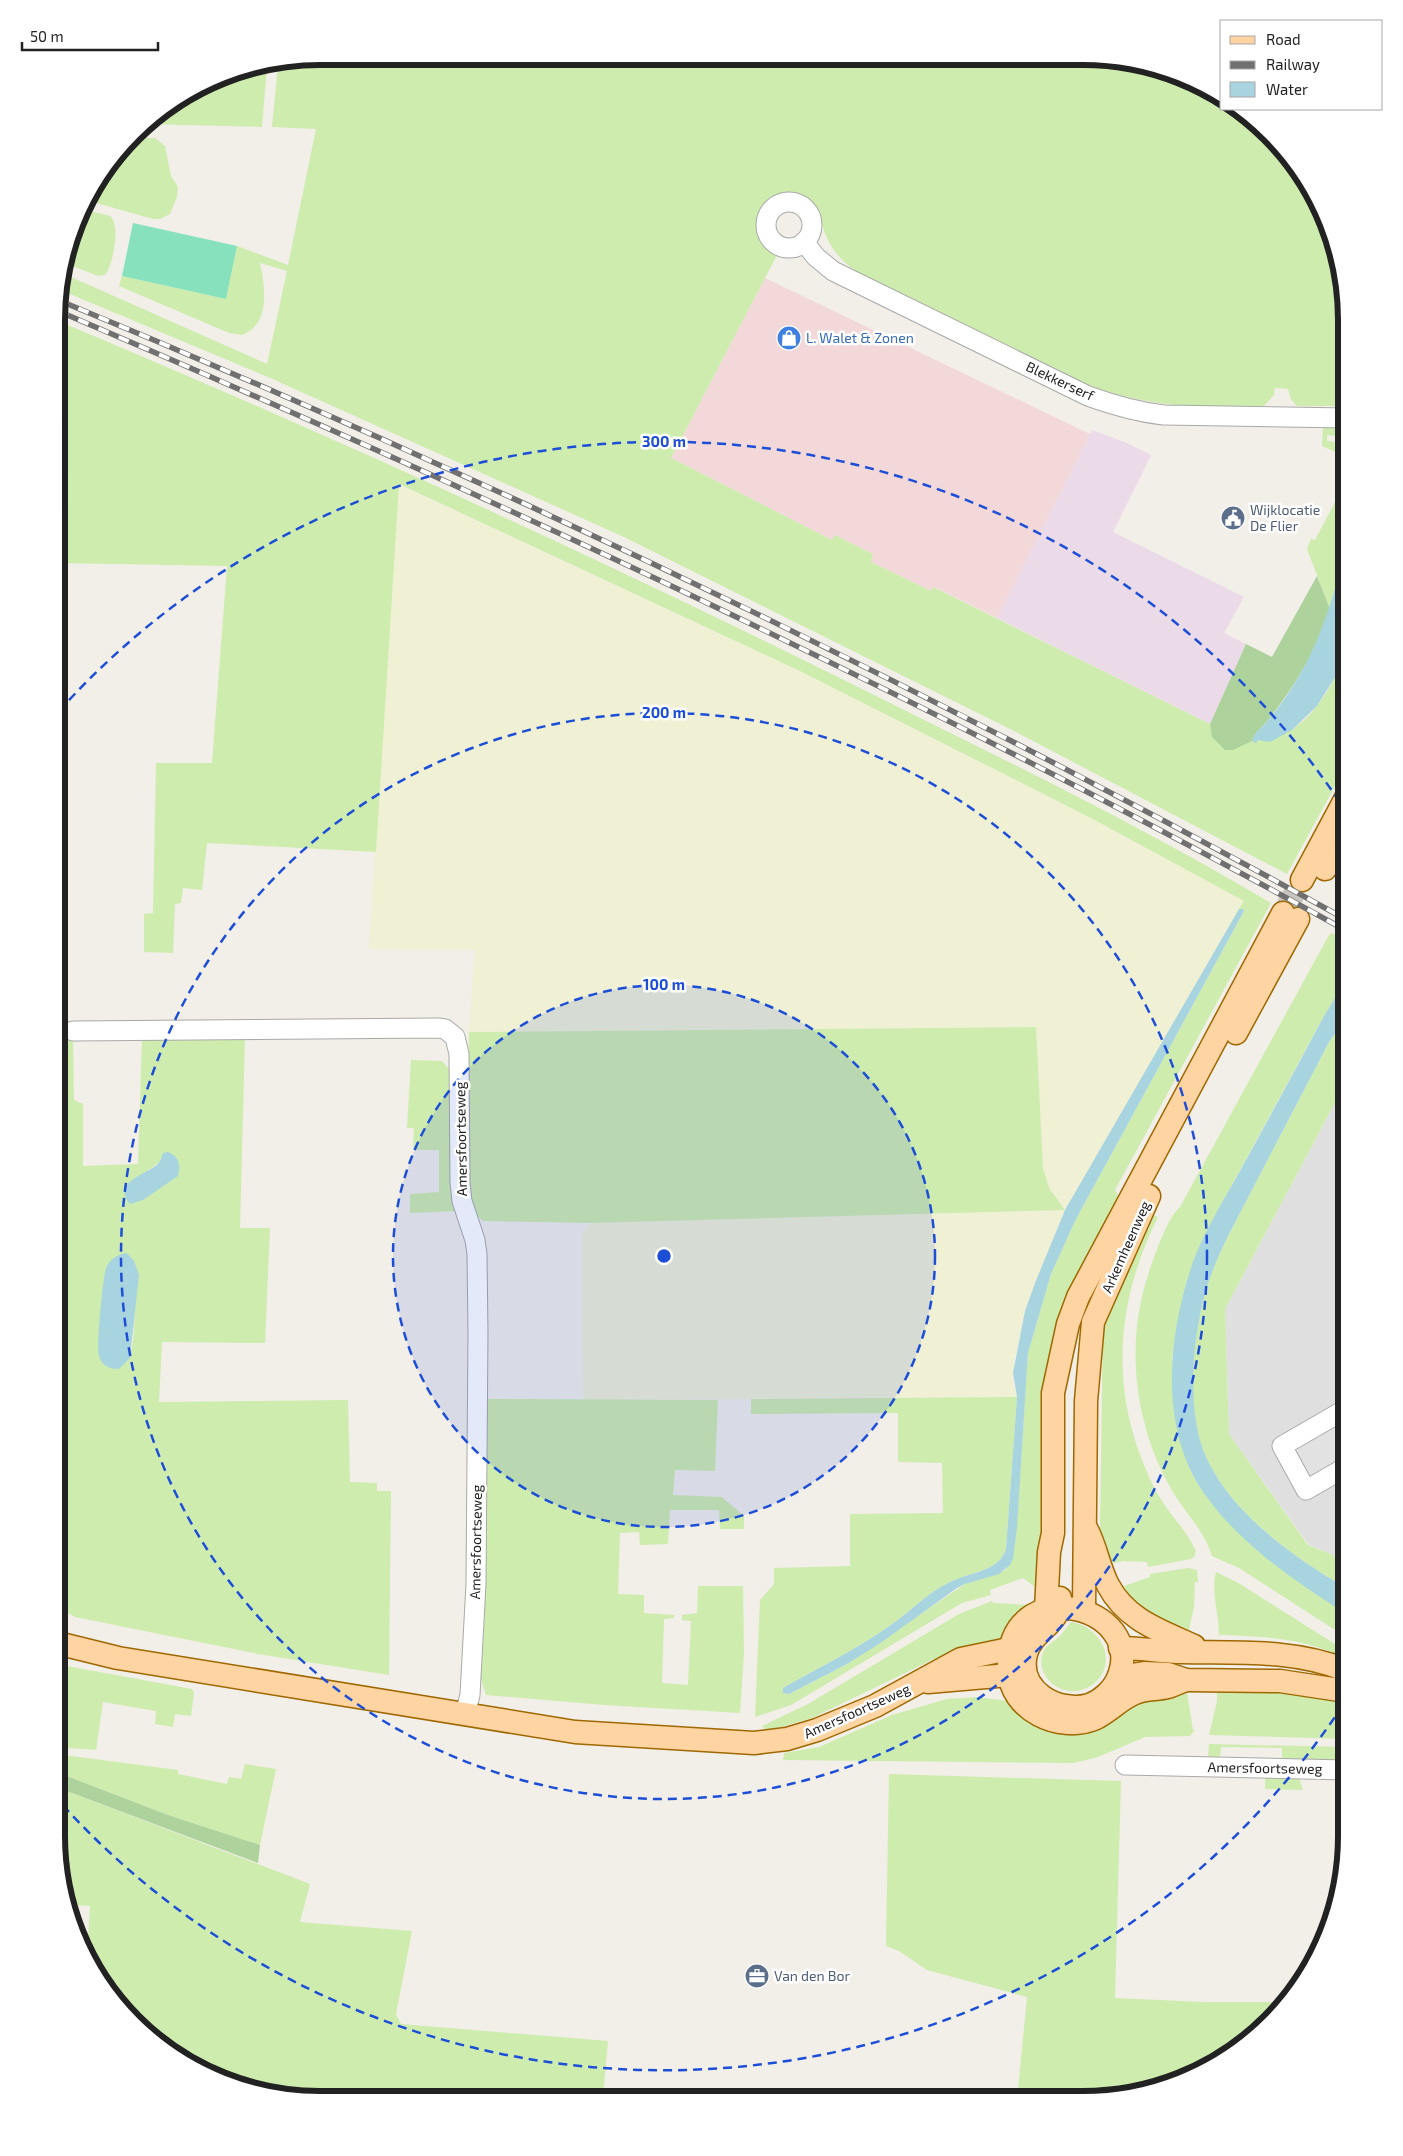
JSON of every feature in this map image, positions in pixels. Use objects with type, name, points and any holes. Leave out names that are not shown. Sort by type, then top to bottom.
[{"type":"main road","points":[[1338,816],[1308,884],[1338,841]]},
{"type":"main road","name":"Arkemheenweg","points":[[1053,1608],[1060,1552],[1053,1533],[1053,1393],[1071,1315],[1078,1298],[1290,916],[1141,1210],[1093,1322],[1086,1401],[1086,1526],[1083,1553],[1084,1610]]},
{"type":"main road","points":[[1086,1526],[1096,1548],[1107,1584],[1126,1610],[1152,1629],[1207,1652]]},
{"type":"main road","points":[[1017,1680],[1030,1645],[1056,1618],[1053,1608]]},
{"type":"main road","points":[[1053,1608],[1084,1610],[1107,1624],[1120,1648],[1121,1688],[1093,1719],[1066,1723],[1047,1718],[1030,1709],[1017,1680],[1009,1649],[1022,1626],[1053,1608]]},
{"type":"main road","name":"Amersfoortseweg","points":[[65,1645],[118,1658],[574,1732],[754,1743],[772,1742],[817,1730],[922,1682],[961,1659],[1009,1649]]},
{"type":"main road","points":[[1120,1648],[1280,1653],[1322,1660],[1338,1667]]},
{"type":"main road","name":"Amersfoortseweg","points":[[922,1682],[965,1692],[1017,1680]]},
{"type":"main road","points":[[1121,1688],[1168,1687],[1186,1680],[1280,1681],[1338,1690]]},
{"type":"street","name":"Blekkerserf","points":[[804,242],[816,256],[834,271],[1088,396],[1106,403],[1142,412],[1164,415],[1338,418]]},
{"type":"street","name":"Amersfoortseweg","points":[[73,1031],[438,1028],[444,1029],[455,1037],[459,1054],[460,1182],[462,1201],[476,1247],[478,1333],[476,1584],[470,1695],[465,1714]]},
{"type":"street","points":[[1338,1414],[1282,1446],[1306,1490],[1338,1472]]},
{"type":"street","name":"Amersfoortseweg","points":[[1125,1765],[1338,1770]]},
{"type":"shaded area","points":[[765,278],[1090,434],[997,618],[934,587],[931,591],[871,562],[873,554],[835,535],[832,540],[671,458]]},
{"type":"shaded area","points":[[1092,430],[1127,443],[1151,455],[1113,532],[1244,597],[1224,633],[1246,644],[1210,724],[997,618]]},
{"type":"shaded area","points":[[1338,1097],[1338,1557],[1309,1545],[1229,1434],[1225,1309]]},
{"type":"shaded area","points":[[1338,1419],[1338,1467],[1308,1484],[1288,1447]]},
{"type":"green space","points":[[320,65],[1083,65],[1117,67],[1149,74],[1181,84],[1220,105],[1220,110],[1228,110],[1251,128],[1275,152],[1304,192],[1319,222],[1336,286],[1338,406],[1297,406],[1291,399],[1288,389],[1275,388],[1274,395],[1263,407],[1193,406],[1150,402],[1083,383],[856,272],[834,251],[813,206],[807,198],[798,193],[788,192],[774,196],[765,202],[760,209],[757,217],[759,234],[769,250],[777,255],[671,458],[832,540],[835,535],[873,554],[871,562],[931,591],[933,587],[1210,724],[1259,730],[1252,741],[1284,734],[1303,721],[1326,693],[1338,671],[1338,780],[1287,874],[1012,730],[624,537],[268,377],[67,293],[69,276],[267,364],[287,271],[260,263],[264,293],[262,314],[251,330],[242,335],[229,333],[119,286],[122,276],[226,299],[237,246],[288,265],[316,129],[272,127],[278,69]]},
{"type":"green space","points":[[267,71],[262,127],[157,124],[178,108],[207,91],[222,84]]},
{"type":"green space","points":[[142,138],[155,138],[165,146],[171,176],[178,187],[177,197],[170,214],[160,219],[153,219],[94,202],[108,178],[128,152]]},
{"type":"green space","points":[[89,211],[110,216],[115,228],[115,246],[111,263],[105,275],[98,276],[71,265]]},
{"type":"green space","points":[[133,223],[237,246],[226,299],[122,276]]},
{"type":"green space","points":[[65,324],[363,453],[665,593],[1069,793],[1171,846],[1271,903],[1115,1190],[1119,1198],[1069,1306],[1043,1577],[1039,1584],[1034,1586],[1023,1578],[990,1590],[991,1595],[962,1603],[791,1705],[755,1717],[760,1600],[774,1584],[774,1568],[850,1566],[850,1514],[943,1513],[942,1463],[898,1462],[898,1413],[751,1414],[751,1399],[1017,1397],[1006,1549],[1002,1557],[990,1567],[942,1586],[875,1635],[783,1688],[789,1694],[847,1664],[965,1584],[1006,1570],[1021,1461],[1028,1353],[1051,1274],[1076,1219],[1244,911],[1239,909],[1244,901],[1091,818],[800,671],[399,484],[376,852],[207,843],[202,890],[183,888],[181,903],[175,904],[173,953],[144,952],[144,914],[153,913],[156,763],[212,763],[227,566],[65,563]]},
{"type":"green space","points":[[1323,426],[1338,426],[1338,437],[1327,435],[1327,441],[1338,442],[1338,454],[1322,446]]},
{"type":"green space","points":[[398,484],[800,671],[1091,818],[1244,901],[1065,1210],[1049,1188],[1043,1168],[1036,1027],[469,1032],[475,950],[369,949]]},
{"type":"green space","points":[[1338,495],[1338,576],[1330,609],[1307,549],[1311,539],[1315,540]]},
{"type":"green space","points":[[1317,576],[1330,609],[1325,625],[1309,659],[1278,708],[1255,734],[1252,741],[1233,750],[1225,750],[1212,737],[1210,724],[1246,644],[1272,657]]},
{"type":"green space","points":[[1332,933],[1338,936],[1338,996],[1324,1016],[1203,1238],[1187,1281],[1172,1358],[1206,1496],[1251,1545],[1338,1608],[1338,1632],[1239,1568],[1212,1556],[1204,1537],[1174,1494],[1157,1460],[1141,1408],[1137,1381],[1136,1353],[1137,1326],[1142,1299],[1149,1272],[1166,1228],[1180,1207],[1329,935]]},
{"type":"green space","points":[[1036,1027],[1043,1168],[1049,1188],[1065,1210],[590,1223],[483,1221],[475,1214],[466,1178],[469,1032]]},
{"type":"green space","points":[[1338,1030],[1338,1097],[1225,1309],[1229,1434],[1308,1545],[1338,1557],[1338,1583],[1286,1549],[1249,1517],[1233,1499],[1207,1459],[1195,1417],[1193,1394],[1195,1344],[1204,1298],[1214,1266],[1230,1231],[1329,1042]]},
{"type":"green space","points":[[245,1036],[240,1228],[270,1228],[265,1343],[162,1342],[159,1402],[348,1400],[350,1482],[377,1483],[377,1491],[391,1491],[389,1675],[258,1654],[75,1617],[65,1611],[65,1041],[73,1041],[74,1100],[83,1104],[83,1166],[138,1164],[142,1039]],"holes":[[[161,1157],[178,1176],[145,1172],[160,1162]],[[127,1253],[134,1261],[134,1329],[133,1343],[127,1363]]]},
{"type":"green space","points":[[411,1060],[442,1061],[449,1069],[454,1082],[460,1211],[410,1213],[410,1194],[439,1192],[439,1150],[413,1150],[414,1128],[407,1128]]},
{"type":"green space","points":[[1065,1210],[1025,1311],[1014,1362],[1013,1380],[1017,1397],[583,1400],[582,1233],[590,1223]]},
{"type":"green space","points":[[1151,1214],[1158,1217],[1143,1251],[1132,1285],[1125,1319],[1124,1388],[1130,1422],[1141,1457],[1156,1491],[1196,1551],[1191,1559],[1148,1567],[1147,1562],[1124,1561],[1108,1564],[1100,1529],[1103,1321]]},
{"type":"green space","points":[[65,1268],[67,1345],[65,1404]]},
{"type":"green space","points":[[482,1399],[718,1400],[715,1471],[675,1470],[673,1495],[722,1497],[744,1516],[744,1529],[720,1529],[719,1510],[670,1510],[668,1544],[640,1545],[639,1532],[620,1533],[618,1594],[644,1595],[644,1613],[674,1615],[674,1618],[664,1619],[662,1683],[688,1685],[691,1621],[682,1620],[682,1615],[697,1613],[698,1586],[743,1586],[744,1653],[740,1713],[604,1705],[486,1695],[478,1670]]},
{"type":"green space","points":[[1188,1568],[1197,1570],[1198,1582],[1195,1582],[1194,1607],[1188,1634],[1161,1625],[1118,1588],[1150,1577],[1150,1574]]},
{"type":"green space","points":[[1216,1572],[1240,1584],[1338,1646],[1338,1655],[1300,1642],[1268,1637],[1219,1635],[1214,1588]]},
{"type":"green space","points":[[992,1601],[993,1603],[1031,1605],[998,1641],[934,1659],[812,1718],[767,1731],[762,1726],[808,1704],[959,1614]]},
{"type":"green space","points":[[1071,1622],[1086,1627],[1094,1633],[1103,1646],[1106,1659],[1104,1670],[1098,1680],[1089,1687],[1079,1691],[1068,1691],[1057,1687],[1045,1675],[1041,1663],[1044,1650],[1059,1637]]},
{"type":"green space","points":[[65,1666],[192,1689],[194,1693],[191,1716],[175,1714],[173,1727],[155,1724],[156,1711],[103,1702],[96,1750],[65,1748]]},
{"type":"green space","points":[[1187,1692],[1193,1730],[1195,1730],[1190,1736],[1145,1737],[1098,1757],[1074,1763],[783,1760],[784,1753],[819,1747],[892,1715],[947,1699],[978,1697],[1008,1701],[1135,1704],[1171,1693]]},
{"type":"green space","points":[[1217,1692],[1301,1693],[1338,1697],[1338,1739],[1209,1735],[1217,1701]]},
{"type":"green space","points":[[1209,1744],[1338,1747],[1338,1763],[1282,1760],[1282,1748],[1221,1747],[1220,1759],[1208,1759]]},
{"type":"green space","points":[[65,1755],[178,1770],[178,1774],[227,1784],[229,1777],[241,1779],[245,1764],[276,1769],[260,1845],[168,1815],[65,1775]]},
{"type":"green space","points":[[889,1774],[1121,1781],[1115,1998],[1203,2002],[1277,2002],[1251,2028],[1225,2048],[1181,2072],[1117,2089],[1018,2091],[1027,1997],[927,1970],[899,1951],[886,1946]]},
{"type":"green space","points":[[65,1775],[168,1815],[260,1845],[258,1863],[65,1790]]},
{"type":"green space","points":[[1265,1777],[1299,1777],[1303,1790],[1265,1789]]},
{"type":"green space","points":[[65,1790],[310,1884],[300,1922],[412,1931],[396,2014],[401,2024],[608,2041],[604,2091],[320,2091],[270,2086],[222,2072],[178,2048],[152,2028],[128,2004],[108,1978],[88,1942],[90,1906],[75,1905],[70,1886],[65,1836]]},
{"type":"water","points":[[1338,576],[1338,673],[1317,706],[1292,730],[1270,742],[1258,740],[1256,743],[1252,741],[1255,734],[1274,714],[1304,668],[1326,618]]},
{"type":"water","points":[[1239,909],[1244,911],[1076,1219],[1051,1274],[1028,1353],[1017,1527],[1013,1559],[1010,1565],[999,1574],[957,1588],[879,1644],[847,1664],[789,1694],[783,1693],[783,1688],[875,1635],[942,1586],[990,1567],[1002,1557],[1006,1549],[1017,1397],[1013,1373],[1025,1311],[1035,1283],[1065,1210]]},
{"type":"water","points":[[1338,996],[1338,1030],[1329,1042],[1230,1231],[1214,1266],[1199,1320],[1193,1394],[1195,1417],[1200,1439],[1207,1459],[1219,1480],[1249,1517],[1267,1533],[1286,1549],[1338,1583],[1338,1609],[1308,1589],[1253,1547],[1220,1514],[1206,1496],[1190,1470],[1180,1441],[1174,1411],[1172,1380],[1173,1349],[1178,1318],[1185,1288],[1199,1247],[1335,998]]},
{"type":"water","points":[[168,1152],[177,1158],[178,1176],[143,1200],[130,1204],[125,1190],[128,1185],[132,1180],[158,1164],[163,1153]]},
{"type":"water","points":[[127,1253],[134,1261],[139,1275],[130,1358],[119,1369],[115,1369],[104,1365],[99,1356],[98,1340],[102,1297],[106,1268],[115,1258]]},
{"type":"tunnel","points":[[1283,913],[1302,880]]},
{"type":"railway","points":[[66,303],[223,369],[387,441],[711,592],[872,670],[1031,751],[1338,915]]},
{"type":"railway","points":[[65,314],[386,454],[710,604],[1031,763],[1338,926]]},
{"type":"place","name":"L. Walet & Zonen","points":[[789,338]]},
{"type":"place","name":"Wijklocatie De Flier","points":[[1233,518]]},
{"type":"place","name":"Van den Bor","points":[[757,1976]]}]
